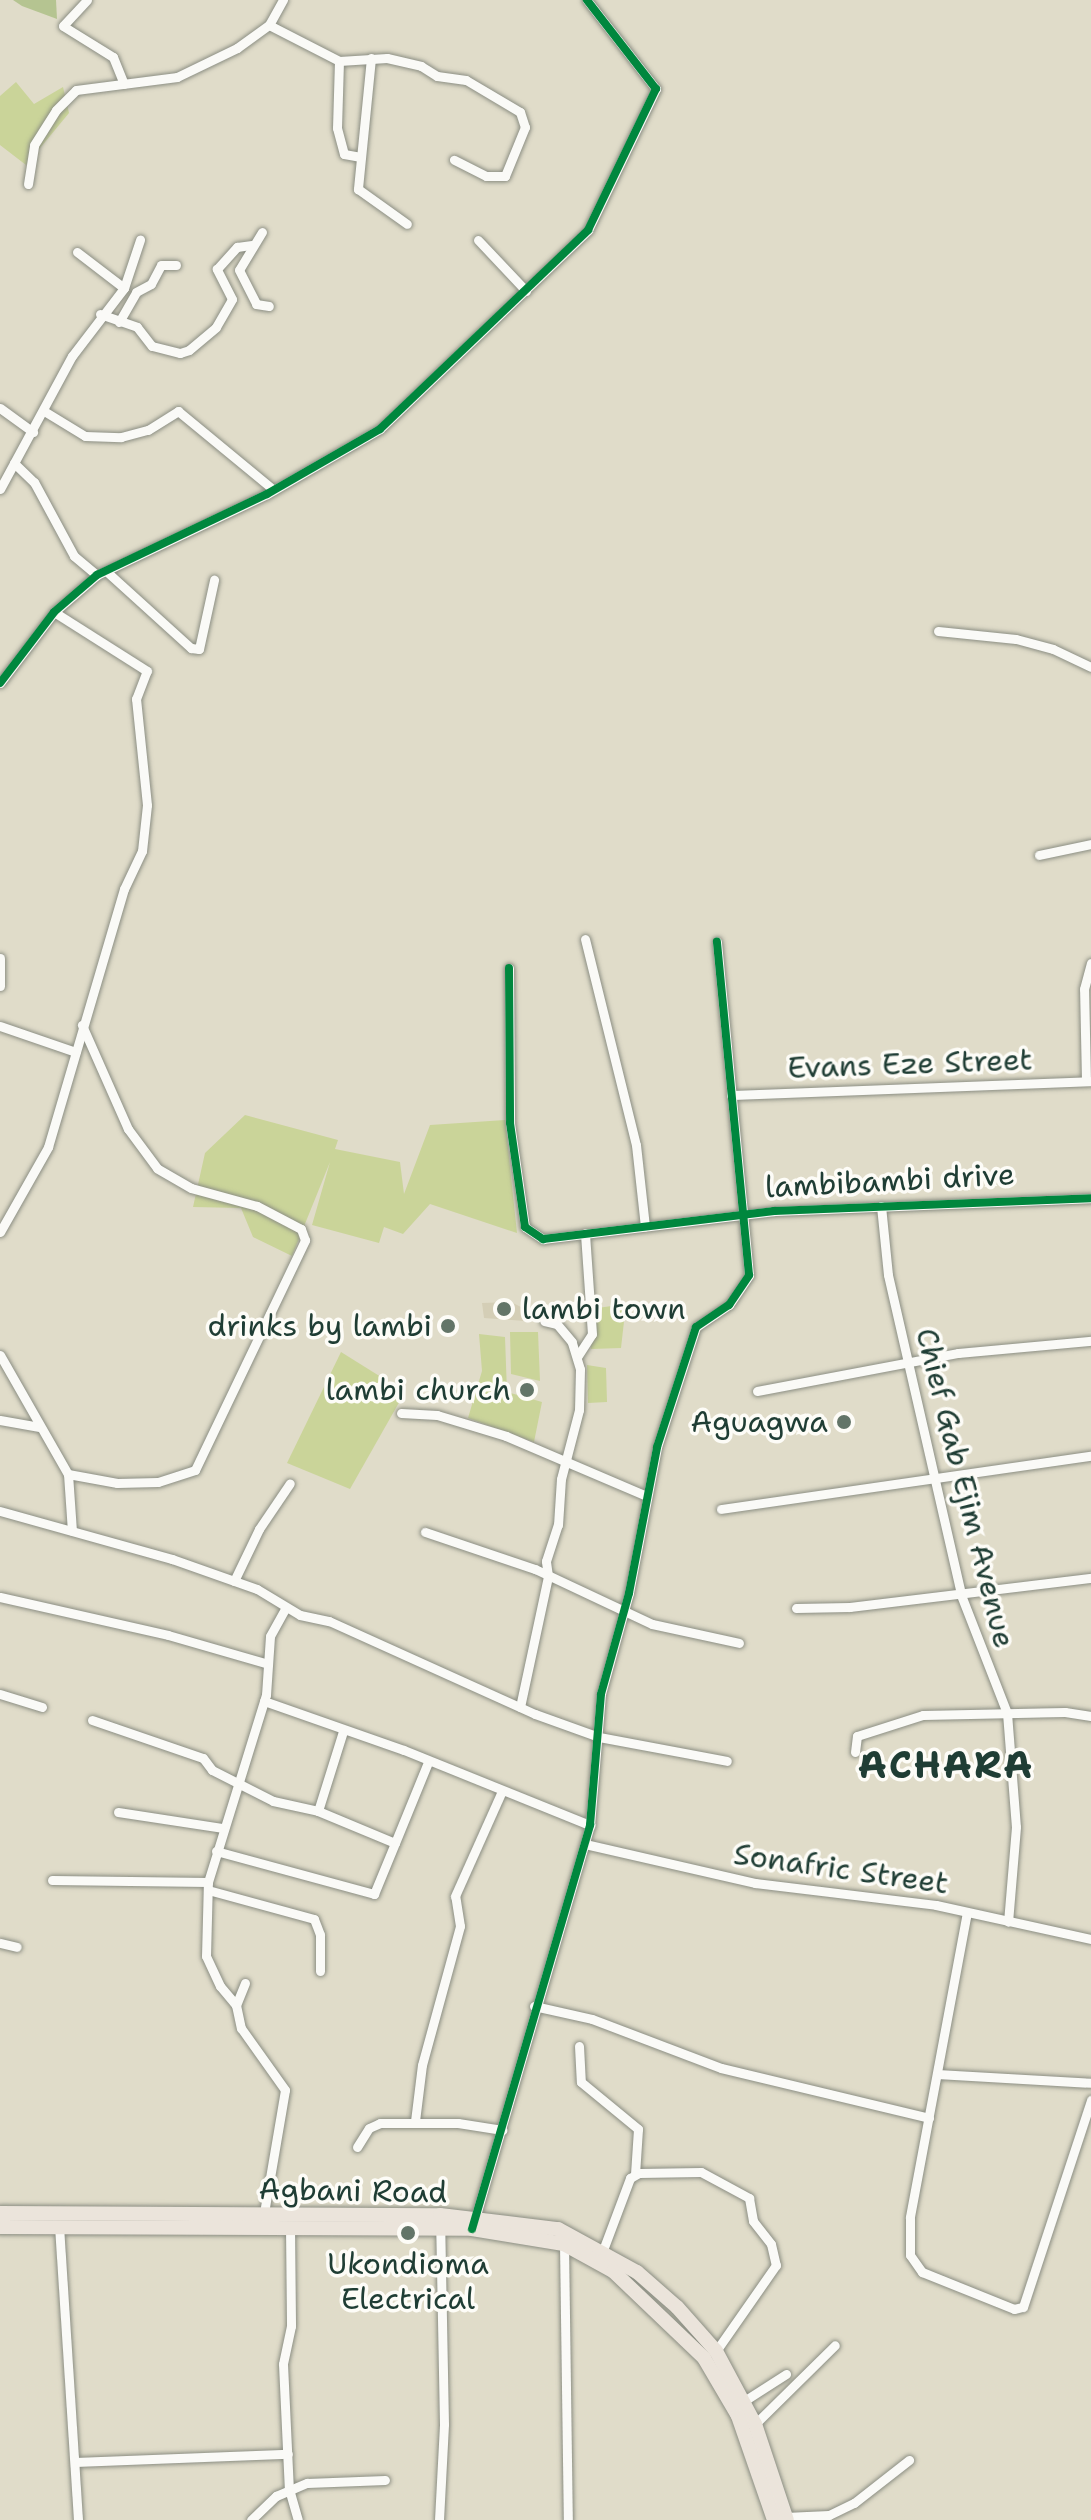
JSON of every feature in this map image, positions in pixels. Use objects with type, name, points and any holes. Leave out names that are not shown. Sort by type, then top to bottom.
[{"type":"main road","name":"Agbani Road","points":[[0,2213],[264,2213],[558,2229],[603,2250],[660,2290],[716,2351],[755,2424],[782,2519]]},
{"type":"main road","name":"Agbani Road","points":[[0,2227],[290,2227],[440,2222]]},
{"type":"main road","name":"Agbani Road","points":[[474,2223],[564,2244],[613,2271],[704,2358],[738,2416],[782,2519]]},
{"type":"street","points":[[87,0],[63,26],[113,57],[124,84]]},
{"type":"street","points":[[28,184],[34,145],[56,110],[76,90],[177,77],[237,48],[269,25],[283,0]]},
{"type":"street","points":[[0,683],[54,612],[101,573],[274,490],[380,429],[588,230],[656,89],[587,0]]},
{"type":"street","points":[[269,25],[339,61],[387,58],[421,66],[437,76],[466,80],[520,112],[525,127],[505,176],[486,176],[454,160]]},
{"type":"street","points":[[371,58],[361,157],[362,195],[407,224]]},
{"type":"street","points":[[339,61],[337,128],[344,154],[361,157]]},
{"type":"street","points":[[262,232],[239,270],[242,285],[256,304],[269,306]]},
{"type":"street","points":[[0,489],[100,314],[124,288],[140,240]]},
{"type":"street","points":[[478,240],[526,291]]},
{"type":"street","points":[[100,314],[137,327],[152,346],[189,350],[216,327],[232,299],[217,269],[237,247],[252,245]]},
{"type":"street","points":[[77,252],[124,288]]},
{"type":"street","points":[[119,322],[136,292],[151,284],[161,265],[176,265]]},
{"type":"street","points":[[0,408],[33,432]]},
{"type":"street","points":[[44,411],[85,436],[121,437],[148,430],[178,411],[274,490]]},
{"type":"street","points":[[14,463],[34,482],[74,556],[101,573],[199,649],[214,580]]},
{"type":"street","points":[[0,1232],[2,1221],[48,1147],[124,889],[142,851],[148,786],[136,699],[147,671],[54,612]]},
{"type":"street","points":[[938,631],[1016,639],[1053,649],[1091,667]]},
{"type":"street","points":[[1039,855],[1091,844]]},
{"type":"street","points":[[585,939],[601,1021],[636,1145],[645,1227]]},
{"type":"street","points":[[474,2223],[534,2006],[590,1825],[605,1672],[623,1612],[644,1495],[691,1337],[698,1325],[729,1305],[749,1275],[717,942]]},
{"type":"street","points":[[0,958],[0,986]]},
{"type":"street","points":[[1088,1081],[1084,989],[1091,963]]},
{"type":"street","name":"lambibambi drive","points":[[509,968],[506,1074],[525,1227],[543,1239],[744,1214],[1091,1198]]},
{"type":"street","points":[[68,1474],[117,1483],[158,1482],[195,1470],[305,1240],[301,1229],[257,1206],[191,1188],[157,1168],[128,1129],[82,1025]]},
{"type":"street","points":[[0,1026],[76,1052]]},
{"type":"street","name":"Evans Eze Street","points":[[731,1095],[1088,1081]]},
{"type":"street","name":"Chief Gab Ejim Avenue","points":[[881,1206],[888,1275],[961,1595],[1007,1713],[1016,1827],[1008,1922]]},
{"type":"street","points":[[577,1357],[592,1334],[585,1233]]},
{"type":"street","points":[[520,1707],[548,1576],[546,1561],[558,1525],[566,1460],[579,1410],[577,1357],[567,1332],[544,1321]]},
{"type":"street","points":[[757,1391],[908,1364],[1091,1341]]},
{"type":"street","points":[[0,1355],[68,1474],[72,1531]]},
{"type":"street","points":[[401,1413],[437,1415],[566,1460],[644,1495]]},
{"type":"street","points":[[0,1420],[39,1427]]},
{"type":"street","points":[[721,1509],[1091,1456]]},
{"type":"street","points":[[234,1581],[259,1529],[290,1483]]},
{"type":"street","points":[[0,1511],[234,1581],[285,1609],[329,1621],[520,1707],[599,1737],[727,1761]]},
{"type":"street","points":[[425,1532],[548,1576],[623,1612],[666,1628],[739,1643]]},
{"type":"street","points":[[796,1608],[961,1595],[1091,1578]]},
{"type":"street","points":[[0,1597],[168,1635],[265,1663]]},
{"type":"street","points":[[264,2213],[285,2090],[249,2044],[236,2005],[220,1986],[206,1956],[208,1886],[222,1828],[241,1782],[264,1701],[265,1663],[270,1636],[285,1609]]},
{"type":"street","points":[[0,1694],[42,1707]]},
{"type":"street","points":[[264,1701],[590,1825]]},
{"type":"street","points":[[855,1752],[857,1736],[904,1718],[1007,1713],[1091,1716]]},
{"type":"street","points":[[92,1720],[203,1758],[212,1770],[241,1782],[273,1801],[318,1811],[395,1843]]},
{"type":"street","points":[[318,1811],[343,1731]]},
{"type":"street","points":[[216,1851],[374,1894],[428,1762]]},
{"type":"street","points":[[415,2121],[422,2065],[460,1926],[455,1896],[501,1793]]},
{"type":"street","points":[[118,1812],[222,1828]]},
{"type":"street","name":"Sonafric Street","points":[[585,1844],[755,1883],[967,1912],[1091,1939]]},
{"type":"street","points":[[52,1880],[208,1886],[314,1919],[320,1935],[320,1971]]},
{"type":"street","points":[[967,1912],[910,2218],[913,2261],[931,2278],[1017,2309],[1023,2307],[1091,2100]]},
{"type":"street","points":[[0,1943],[17,1947]]},
{"type":"street","points":[[236,2005],[245,1983]]},
{"type":"street","points":[[534,2006],[592,2019],[721,2068],[929,2118]]},
{"type":"street","points":[[579,2046],[581,2082],[638,2129],[635,2174],[603,2250]]},
{"type":"street","points":[[937,2074],[1091,2083]]},
{"type":"street","points":[[357,2147],[375,2125],[415,2121],[502,2130]]},
{"type":"street","points":[[635,2174],[701,2172],[731,2183],[749,2198],[753,2221],[771,2244],[776,2265],[716,2351]]},
{"type":"street","points":[[439,2520],[444,2424],[440,2222]]},
{"type":"street","points":[[59,2226],[78,2520]]},
{"type":"street","points":[[290,2227],[291,2326],[283,2364],[289,2489],[298,2520]]},
{"type":"street","points":[[564,2244],[568,2520]]},
{"type":"street","points":[[755,2424],[835,2345]]},
{"type":"street","points":[[744,2401],[786,2374]]},
{"type":"street","points":[[75,2462],[288,2454]]},
{"type":"street","points":[[782,2519],[829,2515],[854,2503],[909,2460]]},
{"type":"street","points":[[251,2520],[289,2489],[327,2480],[385,2480]]},
{"type":"shaded area","name":"lambi town","points":[[511,1302],[539,1316],[539,1322],[484,1318],[482,1303]]},
{"type":"green space","points":[[13,0],[56,0],[57,19],[22,6]]},
{"type":"green space","points":[[16,82],[34,104],[63,87],[69,113],[26,165],[0,145],[0,96]]},
{"type":"green space","points":[[245,1115],[338,1140],[335,1149],[400,1162],[404,1194],[430,1125],[505,1120],[517,1233],[430,1204],[403,1234],[384,1227],[379,1243],[312,1225],[330,1162],[292,1256],[253,1237],[241,1208],[193,1207],[205,1153]]},
{"type":"green space","points":[[626,1304],[621,1348],[591,1349],[590,1309]]},
{"type":"green space","points":[[510,1332],[538,1332],[540,1381],[511,1374]]},
{"type":"green space","points":[[479,1334],[505,1337],[507,1392],[542,1402],[534,1442],[468,1418],[482,1371]]},
{"type":"green space","points":[[341,1352],[405,1392],[350,1489],[287,1463]]},
{"type":"green space","points":[[587,1365],[606,1368],[607,1402],[588,1403]]},
{"type":"cycle path","points":[[0,683],[54,612],[97,575],[267,494],[380,429],[588,230],[656,89],[587,0]]},
{"type":"cycle path","points":[[472,2229],[590,1825],[601,1694],[629,1593],[657,1447],[696,1327],[729,1305],[749,1275],[717,942]]},
{"type":"cycle path","points":[[509,968],[510,1123],[525,1227],[543,1239],[774,1211],[1091,1198]]},
{"type":"place","name":"lambi town","points":[[504,1309]]},
{"type":"place","name":"drinks by lambi","points":[[448,1326]]},
{"type":"place","name":"lambi church","points":[[527,1390]]},
{"type":"place","name":"Aguagwa","points":[[844,1422]]},
{"type":"place","name":"Ukondioma Electrical","points":[[408,2233]]},
{"type":"district","name":"ACHARA","points":[[946,1765]]}]
